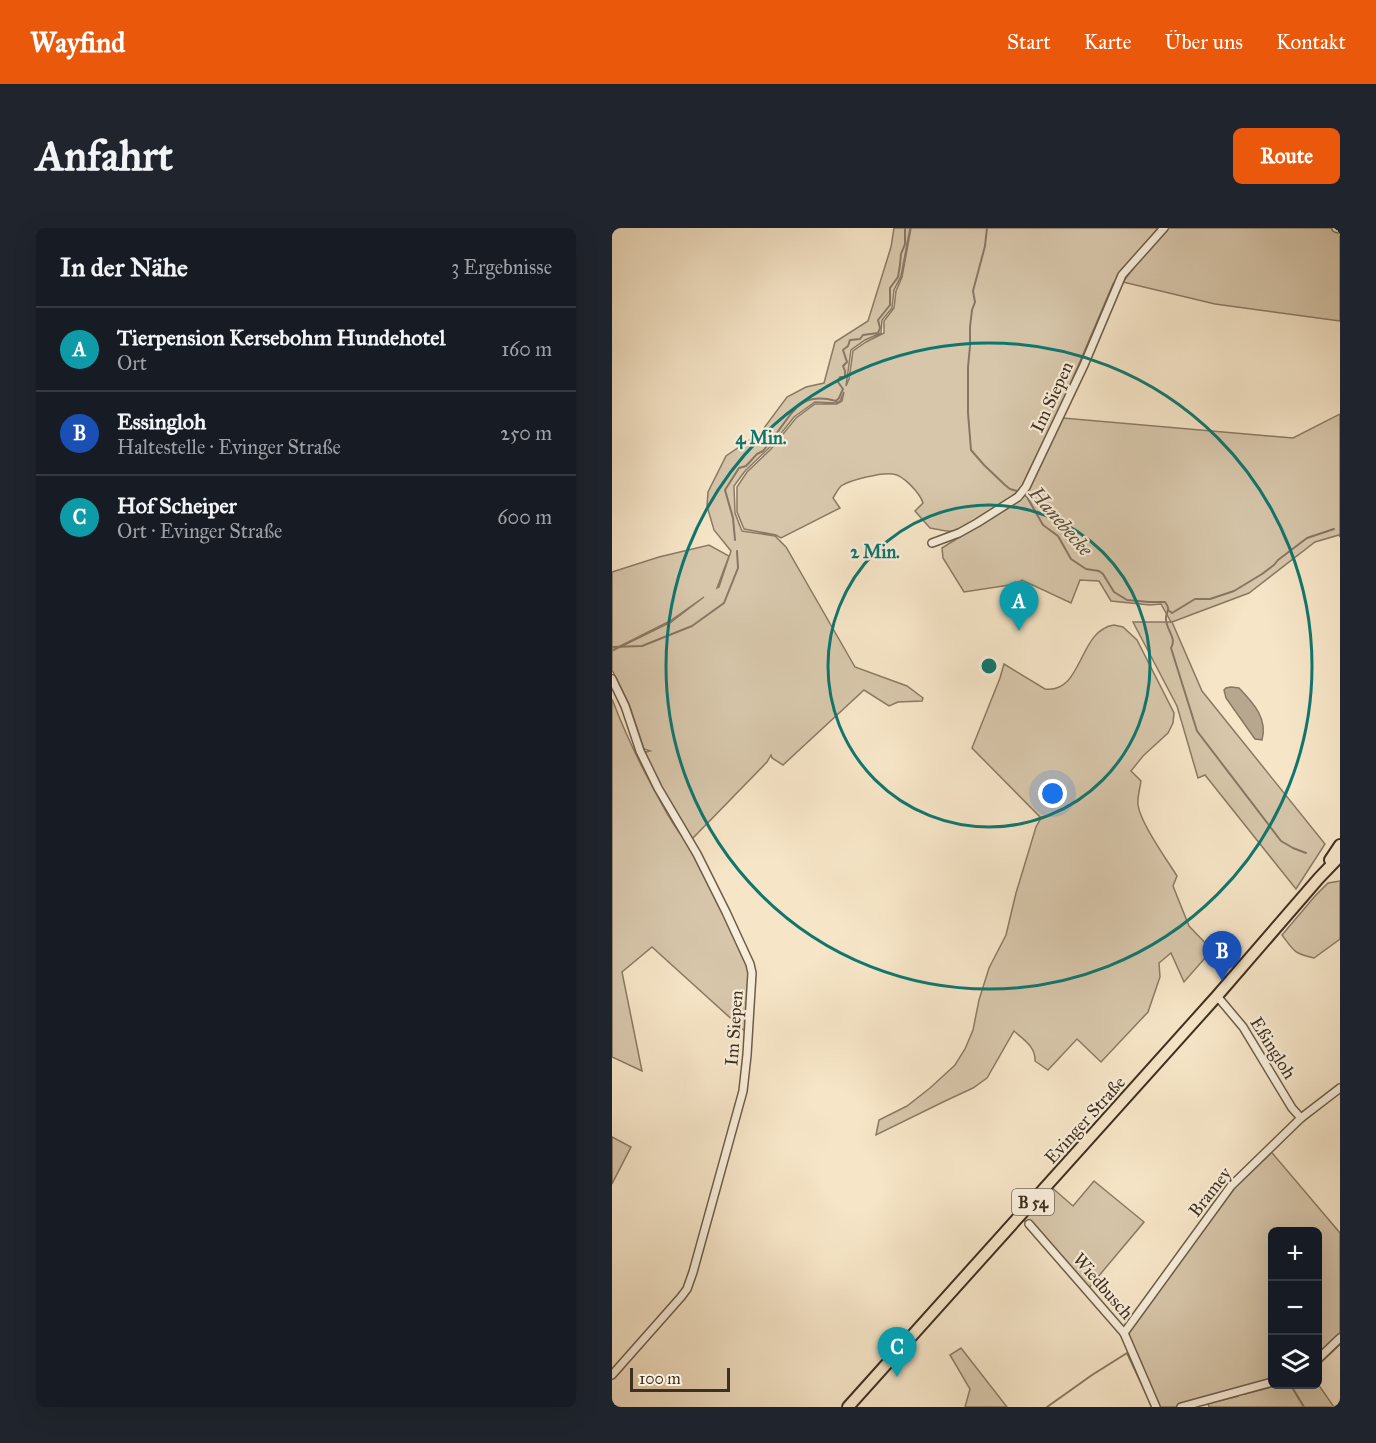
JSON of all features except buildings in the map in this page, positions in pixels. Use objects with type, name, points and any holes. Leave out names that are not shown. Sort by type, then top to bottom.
[{"type":"main road","name":"B 54","points":[[1319,878],[1340,845]]},
{"type":"main road","name":"B 54","points":[[1319,878],[1340,856]]},
{"type":"main road","name":"Evinger Straße","points":[[848,1407],[1217,996],[1319,878]]},
{"type":"street","name":"Im Siepen","points":[[932,543],[960,533],[977,523],[1018,497],[1026,487],[1084,365],[1122,275],[1164,228]]},
{"type":"street","name":"Im Siepen","points":[[612,679],[625,706],[640,751],[658,788],[697,854],[750,963],[752,973],[743,1091],[693,1272],[687,1289],[681,1297],[612,1375]]},
{"type":"street","name":"Eßingloh","points":[[1217,996],[1243,1027],[1292,1108],[1301,1118]]},
{"type":"street","name":"Bramey","points":[[1124,1333],[1231,1186],[1301,1118],[1340,1088]]},
{"type":"street","name":"Wiedbusch","points":[[1029,1224],[1124,1333],[1156,1407]]},
{"type":"street","points":[[1322,1354],[1340,1338]]},
{"type":"street","points":[[1181,1407],[1268,1383]]},
{"type":"shaded area","points":[[894,228],[910,228],[901,276],[894,290],[892,308],[882,320],[881,333],[851,350],[846,386],[853,351],[884,333],[884,321],[894,308],[896,291],[902,277],[911,228],[1158,228],[1113,284],[1064,399],[1021,488],[977,520],[959,530],[944,531],[930,528],[915,511],[923,503],[915,490],[897,475],[882,474],[851,481],[841,486],[833,498],[840,508],[781,538],[776,535],[744,529],[737,512],[737,487],[747,472],[771,449],[796,418],[815,404],[837,404],[842,401],[844,392],[840,401],[836,403],[815,402],[794,417],[770,447],[745,471],[734,486],[735,513],[742,531],[775,536],[786,547],[855,667],[907,686],[923,698],[922,701],[898,702],[889,706],[864,690],[783,765],[771,755],[767,762],[692,839],[658,784],[645,755],[650,751],[644,749],[629,704],[612,670],[612,651],[671,622],[704,597],[670,621],[612,650],[612,572],[659,557],[709,545],[729,556],[717,588],[719,587],[731,551],[714,530],[707,506],[708,492],[726,456],[761,432],[787,397],[806,387],[824,383],[835,342],[868,321],[891,247]]},
{"type":"shaded area","points":[[1166,228],[1340,229],[1340,321],[1215,304],[1123,282]]},
{"type":"shaded area","points":[[1340,414],[1340,537],[1339,535],[1315,542],[1249,593],[1172,622],[1202,691],[1325,844],[1296,889],[1205,775],[1198,778],[1177,706],[1133,622],[1171,622],[1161,604],[1111,601],[1099,581],[1080,580],[1071,603],[1022,580],[1016,584],[964,592],[943,558],[942,548],[1014,503],[1027,490],[1063,418],[1293,438]]},
{"type":"shaded area","points":[[1114,625],[1123,627],[1137,640],[1174,713],[1173,723],[1168,733],[1143,756],[1131,771],[1141,781],[1138,796],[1140,812],[1154,841],[1177,876],[1173,886],[1189,926],[1212,950],[1184,982],[1171,953],[1159,963],[1160,977],[1148,1012],[1101,1062],[1077,1039],[1048,1070],[1035,1061],[1031,1047],[1014,1031],[987,1078],[973,1088],[876,1135],[879,1120],[907,1106],[930,1088],[955,1065],[965,1049],[973,1030],[989,968],[1006,935],[1016,893],[1036,827],[1041,818],[972,748],[1004,664],[1045,689],[1057,688],[1067,682],[1093,638],[1102,629]]},
{"type":"shaded area","points":[[1231,687],[1239,688],[1258,711],[1263,725],[1262,740],[1255,739],[1226,698],[1224,690]]},
{"type":"shaded area","points":[[612,699],[640,763],[668,815],[688,844],[748,963],[751,976],[748,1034],[652,947],[622,972],[642,1071],[612,1057]]},
{"type":"shaded area","points":[[1340,881],[1340,939],[1314,958],[1298,953],[1282,935],[1328,883]]},
{"type":"shaded area","points":[[612,1137],[631,1147],[612,1184]]},
{"type":"shaded area","points":[[1268,1148],[1340,1233],[1340,1338],[1322,1355],[1322,1227],[1268,1227],[1268,1389],[1321,1389],[1334,1407],[1209,1407],[1207,1399],[1181,1407],[1156,1407],[1124,1333],[1231,1186]]},
{"type":"shaded area","points":[[1094,1181],[1144,1222],[1087,1290],[1021,1217],[1049,1185],[1073,1206]]},
{"type":"shaded area","points":[[961,1348],[1007,1407],[965,1407],[970,1389],[950,1355]]},
{"type":"waterway","points":[[735,540],[733,518],[725,490],[739,468],[746,466],[763,451],[767,446],[767,440],[773,438],[798,406],[813,399],[836,401],[839,398],[843,389],[838,382],[840,377],[845,377],[843,366],[847,362],[843,350],[848,346],[850,340],[878,333],[880,328],[878,320],[890,305],[890,288],[898,277],[901,254],[905,244],[905,228]]},
{"type":"waterway","name":"Hanebecke","points":[[987,228],[985,246],[973,291],[975,302],[970,327],[968,413],[971,450],[1005,485],[1027,497],[1043,525],[1058,536],[1071,559],[1086,569],[1099,571],[1114,592],[1127,600],[1165,602],[1168,609],[1167,624],[1173,641],[1171,648],[1197,731],[1281,841],[1306,853]]},
{"type":"waterway","points":[[1168,610],[1172,613],[1195,599],[1210,599],[1234,591],[1262,574],[1307,538],[1334,529]]},
{"type":"waterway","points":[[612,647],[642,646],[692,626],[724,603],[738,568],[737,551]]},
{"type":"waterway","points":[[1322,1361],[1340,1344]]},
{"type":"waterway","points":[[1047,1407],[1127,1353],[1151,1404]]},
{"type":"waterway","points":[[1244,1394],[1268,1388]]},
{"type":"waterway","points":[[1293,1389],[1304,1407]]},
{"type":"waterway","points":[[1205,1404],[1238,1396]]},
{"type":"place","name":"Tierpension Kersebohm Hundehotel","points":[[1019,631]]},
{"type":"place","name":"Essingloh","points":[[1222,981]]},
{"type":"place","name":"Hof Scheiper","points":[[897,1377]]}]
